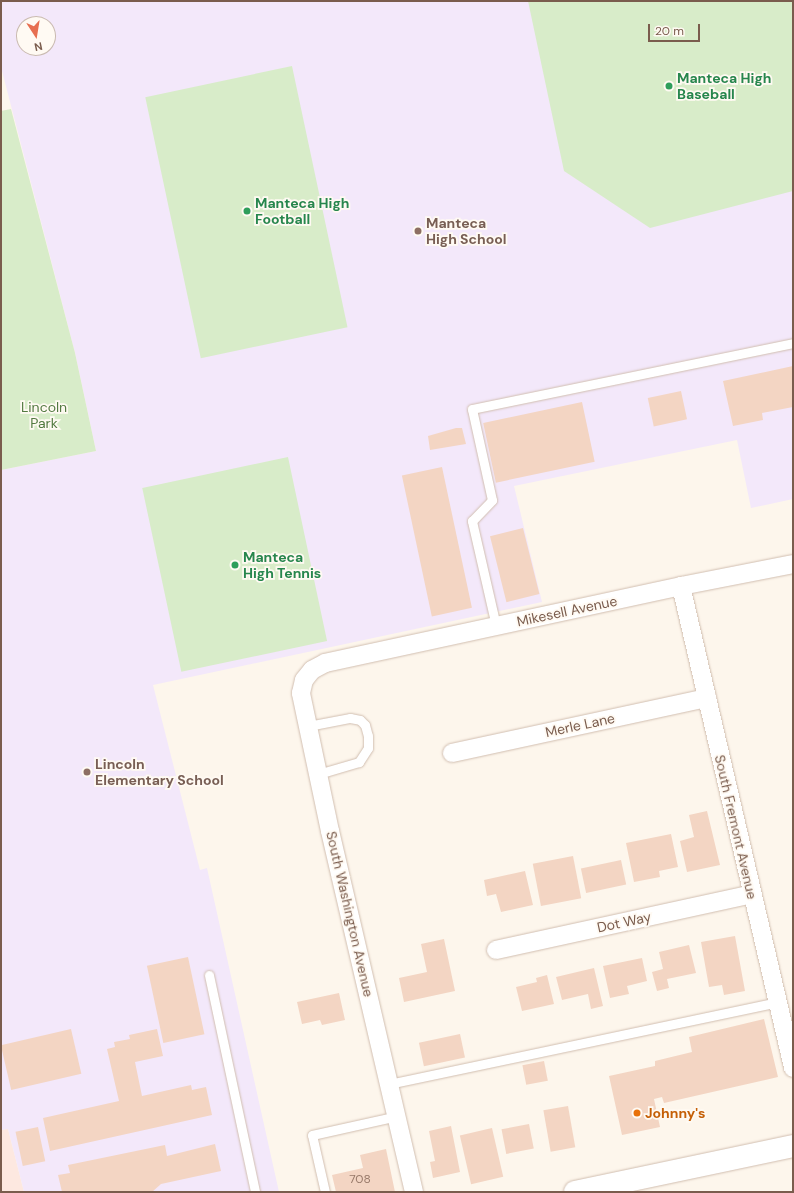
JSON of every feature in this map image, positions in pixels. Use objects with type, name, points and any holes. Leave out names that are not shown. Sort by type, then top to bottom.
[{"type":"main road","points":[[575,1192],[793,1146]]},
{"type":"street","name":"Mikesell Avenue","points":[[342,660],[681,586],[793,564]]},
{"type":"street","name":"South Fremont Avenue","points":[[681,586],[793,1068]]},
{"type":"street","name":"South Washington Avenue","points":[[342,660],[325,663],[312,670],[304,680],[302,693],[318,774],[414,1192]]},
{"type":"street","name":"Merle Lane","points":[[452,752],[707,698]]},
{"type":"street","name":"Dot Way","points":[[496,950],[752,894]]},
{"type":"lane","points":[[496,626],[472,521],[492,500],[472,409],[793,343]]},
{"type":"lane","points":[[308,726],[350,718],[360,720],[365,726],[368,736],[368,748],[359,762],[318,774]]},
{"type":"lane","points":[[209,975],[255,1192]]},
{"type":"lane","points":[[389,1084],[778,1002]]},
{"type":"lane","points":[[325,1190],[312,1135],[397,1116]]},
{"type":"shaded area","name":"Manteca High School","points":[[1,1],[793,1],[793,499],[751,508],[737,440],[514,486],[542,602],[153,685],[200,870],[207,868],[279,1192],[24,1192],[8,1129],[1,1130],[1,470],[96,451],[75,353],[1,67]]},
{"type":"shaded area","points":[[8,1129],[24,1192],[1,1192],[1,1130]]},
{"type":"green space","name":"Manteca High Baseball","points":[[528,1],[793,1],[793,191],[650,228],[564,171]]},
{"type":"green space","name":"Manteca High Football","points":[[292,66],[348,327],[201,358],[145,97]]},
{"type":"green space","name":"Lincoln Park","points":[[11,109],[75,353],[96,451],[1,470],[1,111]]},
{"type":"green space","name":"Manteca High Tennis","points":[[288,457],[327,641],[181,672],[142,488]]},
{"type":"building","points":[[793,366],[793,407],[762,413],[763,420],[733,426],[723,381]]},
{"type":"building","points":[[681,391],[687,419],[654,426],[648,398]]},
{"type":"building","points":[[582,402],[595,462],[496,483],[483,423]]},
{"type":"building","points":[[456,428],[462,428],[466,444],[430,450],[428,436]]},
{"type":"building","points":[[442,467],[472,608],[432,616],[402,476]]},
{"type":"building","points":[[523,528],[539,594],[506,602],[490,536]]},
{"type":"building","points":[[707,811],[720,865],[687,872],[680,841],[694,837],[689,815]]},
{"type":"building","points":[[671,834],[678,867],[659,871],[660,877],[634,882],[626,843]]},
{"type":"building","points":[[573,856],[581,898],[541,906],[533,864]]},
{"type":"building","points":[[621,860],[626,884],[586,893],[581,869]]},
{"type":"building","points":[[525,871],[533,905],[501,912],[496,894],[487,896],[484,880]]},
{"type":"building","points":[[735,936],[745,991],[724,995],[722,985],[709,987],[701,942]]},
{"type":"building","points":[[444,939],[455,991],[404,1002],[399,978],[427,972],[421,944]]},
{"type":"building","points":[[689,945],[696,973],[667,979],[669,988],[657,991],[652,972],[663,969],[659,952]]},
{"type":"building","points":[[188,957],[204,1034],[163,1043],[147,966]]},
{"type":"building","points":[[642,958],[647,981],[627,986],[629,994],[610,998],[603,966]]},
{"type":"building","points":[[594,968],[603,1006],[591,1009],[588,994],[562,1000],[556,977]]},
{"type":"building","points":[[547,975],[554,1004],[522,1011],[516,987],[537,982],[536,978]]},
{"type":"building","points":[[339,993],[345,1020],[322,1025],[320,1020],[302,1024],[297,1002]]},
{"type":"building","points":[[764,1019],[778,1077],[664,1103],[662,1097],[654,1099],[660,1127],[622,1135],[609,1076],[655,1066],[655,1061],[692,1052],[689,1037]]},
{"type":"building","points":[[71,1029],[81,1074],[11,1090],[1,1045]]},
{"type":"building","points":[[157,1029],[163,1056],[135,1062],[142,1096],[191,1085],[192,1090],[206,1087],[212,1115],[50,1151],[43,1118],[119,1101],[107,1049],[115,1047],[114,1042],[130,1039],[129,1035]]},
{"type":"building","points":[[460,1034],[465,1057],[424,1066],[419,1043]]},
{"type":"building","points":[[544,1061],[548,1081],[526,1085],[522,1065]]},
{"type":"building","points":[[568,1106],[575,1147],[551,1152],[543,1110]]},
{"type":"building","points":[[529,1124],[534,1149],[506,1154],[502,1129]]},
{"type":"building","points":[[451,1126],[460,1172],[433,1178],[430,1162],[435,1161],[429,1131]]},
{"type":"building","points":[[38,1127],[45,1161],[23,1166],[16,1132]]},
{"type":"building","points":[[492,1128],[503,1177],[471,1184],[460,1135]]},
{"type":"building","points":[[215,1144],[221,1171],[161,1184],[152,1192],[62,1192],[58,1175],[70,1173],[68,1165],[165,1145],[167,1156]]},
{"type":"building","points":[[386,1149],[395,1192],[336,1192],[332,1175],[363,1168],[360,1155]]},
{"type":"place","name":"Manteca High Baseball","points":[[669,86]]},
{"type":"place","name":"Manteca High Football","points":[[247,211]]},
{"type":"place","name":"Manteca High School","points":[[418,231]]},
{"type":"place","name":"Manteca High Tennis","points":[[235,565]]},
{"type":"place","name":"Lincoln Elementary School","points":[[87,772]]},
{"type":"place","name":"Johnny's","points":[[637,1113]]}]
